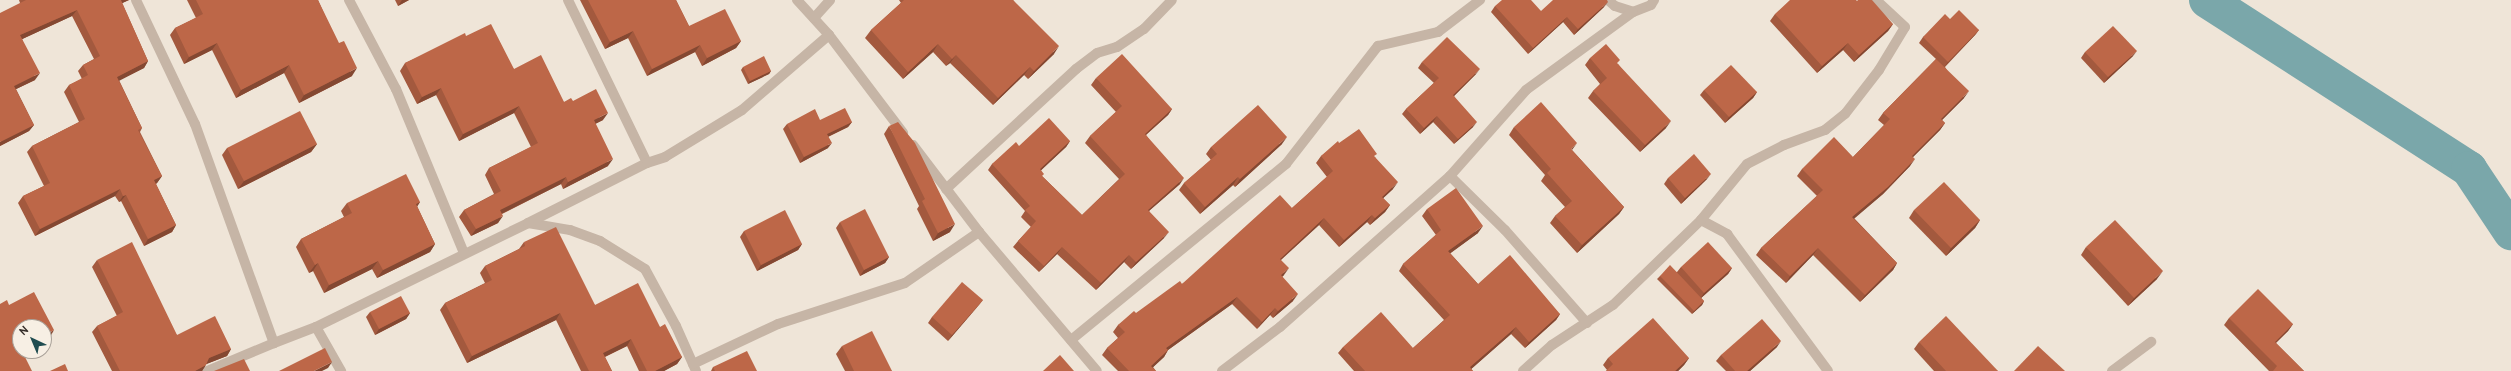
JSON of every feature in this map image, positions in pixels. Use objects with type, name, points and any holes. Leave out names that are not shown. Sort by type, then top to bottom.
[{"type":"street","points":[[136,0],[195,124],[274,343]]},
{"type":"street","points":[[349,0],[396,89],[464,253]]},
{"type":"street","points":[[568,0],[647,163]]},
{"type":"street","points":[[797,0],[828,35],[979,232],[1097,371]]},
{"type":"street","points":[[814,18],[830,0]]},
{"type":"street","points":[[946,189],[1076,69],[1097,53],[1117,47],[1144,29],[1172,0]]},
{"type":"street","points":[[1071,340],[1286,164],[1378,46],[1438,32],[1480,0]]},
{"type":"street","points":[[1608,0],[1615,6],[1633,12]]},
{"type":"street","points":[[1222,371],[1280,327],[1450,176],[1526,90],[1633,12],[1651,5],[1654,0]]},
{"type":"street","points":[[1523,371],[1552,345],[1613,305],[1701,220],[1747,164],[1784,145],[1825,130],[1845,114],[1879,70],[1905,27],[1876,0]]},
{"type":"street","points":[[207,371],[316,327],[647,163],[665,157],[742,110],[828,35]]},
{"type":"street","points":[[1450,176],[1505,230],[1587,323]]},
{"type":"street","points":[[1701,220],[1726,234],[1828,371]]},
{"type":"street","points":[[528,223],[570,230],[600,241],[645,269],[695,367],[778,324],[905,283],[979,232]]},
{"type":"street","points":[[316,327],[341,371]]},
{"type":"street","points":[[2112,371],[2152,342]]},
{"type":"building","points":[[26,0],[121,0],[148,61],[117,77],[142,128],[138,130],[162,176],[154,180],[176,225],[148,239],[126,195],[123,196],[120,189],[40,229],[23,196],[50,183],[32,146],[85,119],[69,85],[88,75],[83,65],[100,56],[77,10],[20,35],[40,73],[14,86],[34,125],[0,142],[0,13]]},
{"type":"building","points":[[196,0],[318,0],[339,43],[344,41],[357,68],[304,95],[289,65],[241,90],[217,43],[189,57],[175,28],[203,14]]},
{"type":"building","points":[[588,0],[676,0],[689,26],[725,9],[741,41],[707,58],[700,45],[652,69],[633,31],[610,42]]},
{"type":"building","points":[[904,0],[1013,0],[1059,46],[1034,71],[1030,67],[998,98],[956,55],[952,59],[938,44],[908,72],[871,30]]},
{"type":"building","points":[[1502,0],[1531,0],[1541,11],[1553,0],[1607,0],[1608,2],[1578,29],[1567,17],[1533,48],[1495,6]]},
{"type":"building","points":[[1790,0],[1872,0],[1893,24],[1859,55],[1848,43],[1822,66],[1775,14]]},
{"type":"building","points":[[1959,10],[1979,30],[1948,62],[1923,37],[1945,14],[1950,19]]},
{"type":"building","points":[[491,24],[514,69],[541,55],[564,102],[571,98],[573,101],[596,89],[608,113],[594,120],[613,159],[568,182],[566,177],[500,210],[503,216],[476,229],[464,210],[501,191],[489,168],[538,143],[519,106],[463,134],[441,88],[422,97],[405,63],[465,33],[466,36]]},
{"type":"building","points":[[2113,26],[2137,51],[2108,77],[2085,52]]},
{"type":"building","points":[[1447,37],[1480,69],[1453,95],[1477,122],[1458,139],[1437,116],[1424,128],[1406,109],[1439,78],[1422,62]]},
{"type":"building","points":[[1606,44],[1620,60],[1617,63],[1671,121],[1645,145],[1593,91],[1607,78],[1590,58]]},
{"type":"building","points":[[1122,54],[1172,109],[1145,134],[1184,178],[1148,210],[1169,232],[1136,262],[1129,255],[1101,283],[1062,247],[1044,266],[1018,241],[1036,221],[1025,210],[1030,206],[992,164],[1016,142],[1019,146],[1049,118],[1070,141],[1040,169],[1044,174],[1042,176],[1082,215],[1125,174],[1090,136],[1122,106],[1096,78]]},
{"type":"building","points":[[764,56],[771,71],[750,81],[743,67]]},
{"type":"building","points":[[1936,59],[1969,91],[1941,119],[1945,123],[1912,156],[1915,159],[1888,187],[1852,217],[1897,263],[1865,295],[1818,248],[1790,276],[1761,248],[1823,190],[1802,169],[1834,137],[1853,157],[1890,119],[1883,113]]},
{"type":"building","points":[[1731,65],[1757,92],[1729,117],[1704,90]]},
{"type":"building","points":[[1541,102],[1577,143],[1571,149],[1624,207],[1582,245],[1555,216],[1572,201],[1547,173],[1551,169],[1514,127]]},
{"type":"building","points":[[1258,105],[1287,137],[1240,179],[1238,177],[1205,207],[1184,183],[1217,154],[1211,147]]},
{"type":"building","points":[[845,108],[852,122],[827,134],[832,143],[804,157],[787,124],[815,109],[820,120]]},
{"type":"building","points":[[300,111],[317,144],[244,181],[227,148]]},
{"type":"building","points":[[898,122],[915,143],[955,224],[938,233],[922,201],[925,199],[889,126]]},
{"type":"building","points":[[1359,129],[1377,154],[1374,156],[1398,182],[1382,197],[1390,205],[1375,218],[1372,215],[1344,240],[1324,218],[1280,259],[1289,268],[1281,275],[1298,294],[1278,311],[1275,308],[1262,322],[1237,297],[1166,348],[1168,350],[1151,366],[1156,371],[1129,371],[1107,348],[1125,332],[1118,325],[1134,311],[1136,313],[1180,281],[1182,284],[1280,195],[1292,208],[1333,171],[1321,156],[1338,141],[1339,143]]},
{"type":"building","points":[[1694,154],[1711,174],[1685,198],[1668,178]]},
{"type":"building","points":[[406,174],[420,202],[416,204],[435,244],[383,270],[378,261],[329,285],[318,263],[315,265],[301,239],[352,213],[347,203]]},
{"type":"building","points":[[1944,182],[1980,220],[1951,248],[1914,210]]},
{"type":"building","points":[[1456,188],[1483,226],[1448,251],[1478,284],[1510,255],[1560,314],[1529,342],[1516,327],[1470,367],[1473,371],[1365,371],[1343,347],[1381,312],[1413,348],[1450,315],[1403,264],[1441,230],[1427,209]]},
{"type":"building","points":[[865,209],[889,257],[864,270],[840,222]]},
{"type":"building","points":[[785,210],[802,244],[761,265],[744,231]]},
{"type":"building","points":[[2115,220],[2163,271],[2134,298],[2086,247]]},
{"type":"building","points":[[556,227],[595,305],[638,283],[660,327],[665,324],[682,357],[655,371],[647,371],[631,339],[603,353],[612,371],[589,371],[560,313],[472,356],[445,303],[492,280],[485,266],[525,246],[524,242]]},
{"type":"building","points":[[132,242],[177,335],[215,316],[231,349],[209,358],[206,365],[195,371],[120,371],[97,326],[123,312],[97,260]]},
{"type":"building","points":[[1708,242],[1732,268],[1704,293],[1681,267]]},
{"type":"building","points":[[1670,265],[1704,301],[1694,311],[1660,276]]},
{"type":"building","points":[[962,282],[983,300],[952,335],[932,317]]},
{"type":"building","points":[[2258,289],[2293,324],[2275,342],[2304,371],[2273,371],[2277,366],[2229,318]]},
{"type":"building","points":[[34,292],[48,319],[12,319],[12,359],[26,359],[32,371],[0,371],[0,304],[7,300],[9,305]]},
{"type":"building","points":[[401,296],[410,313],[379,329],[370,312]]},
{"type":"building","points":[[1946,316],[1998,371],[1946,371],[1919,342]]},
{"type":"building","points":[[1653,318],[1689,358],[1675,371],[1606,371],[1613,364],[1608,358]]},
{"type":"building","points":[[1762,319],[1781,341],[1747,371],[1735,371],[1721,355]]},
{"type":"building","points":[[872,331],[892,371],[854,371],[842,346]]},
{"type":"building","points":[[2038,346],[2065,371],[2014,371]]},
{"type":"building","points":[[325,348],[332,362],[314,371],[279,371]]},
{"type":"building","points":[[747,351],[757,371],[715,371],[713,367]]},
{"type":"building","points":[[1060,355],[1074,371],[1043,371]]},
{"type":"building","points":[[244,359],[250,371],[214,371]]},
{"type":"building","points":[[65,364],[68,371],[50,371]]},
{"type":"waterway","points":[[2207,0],[2469,169],[2511,232]]}]
